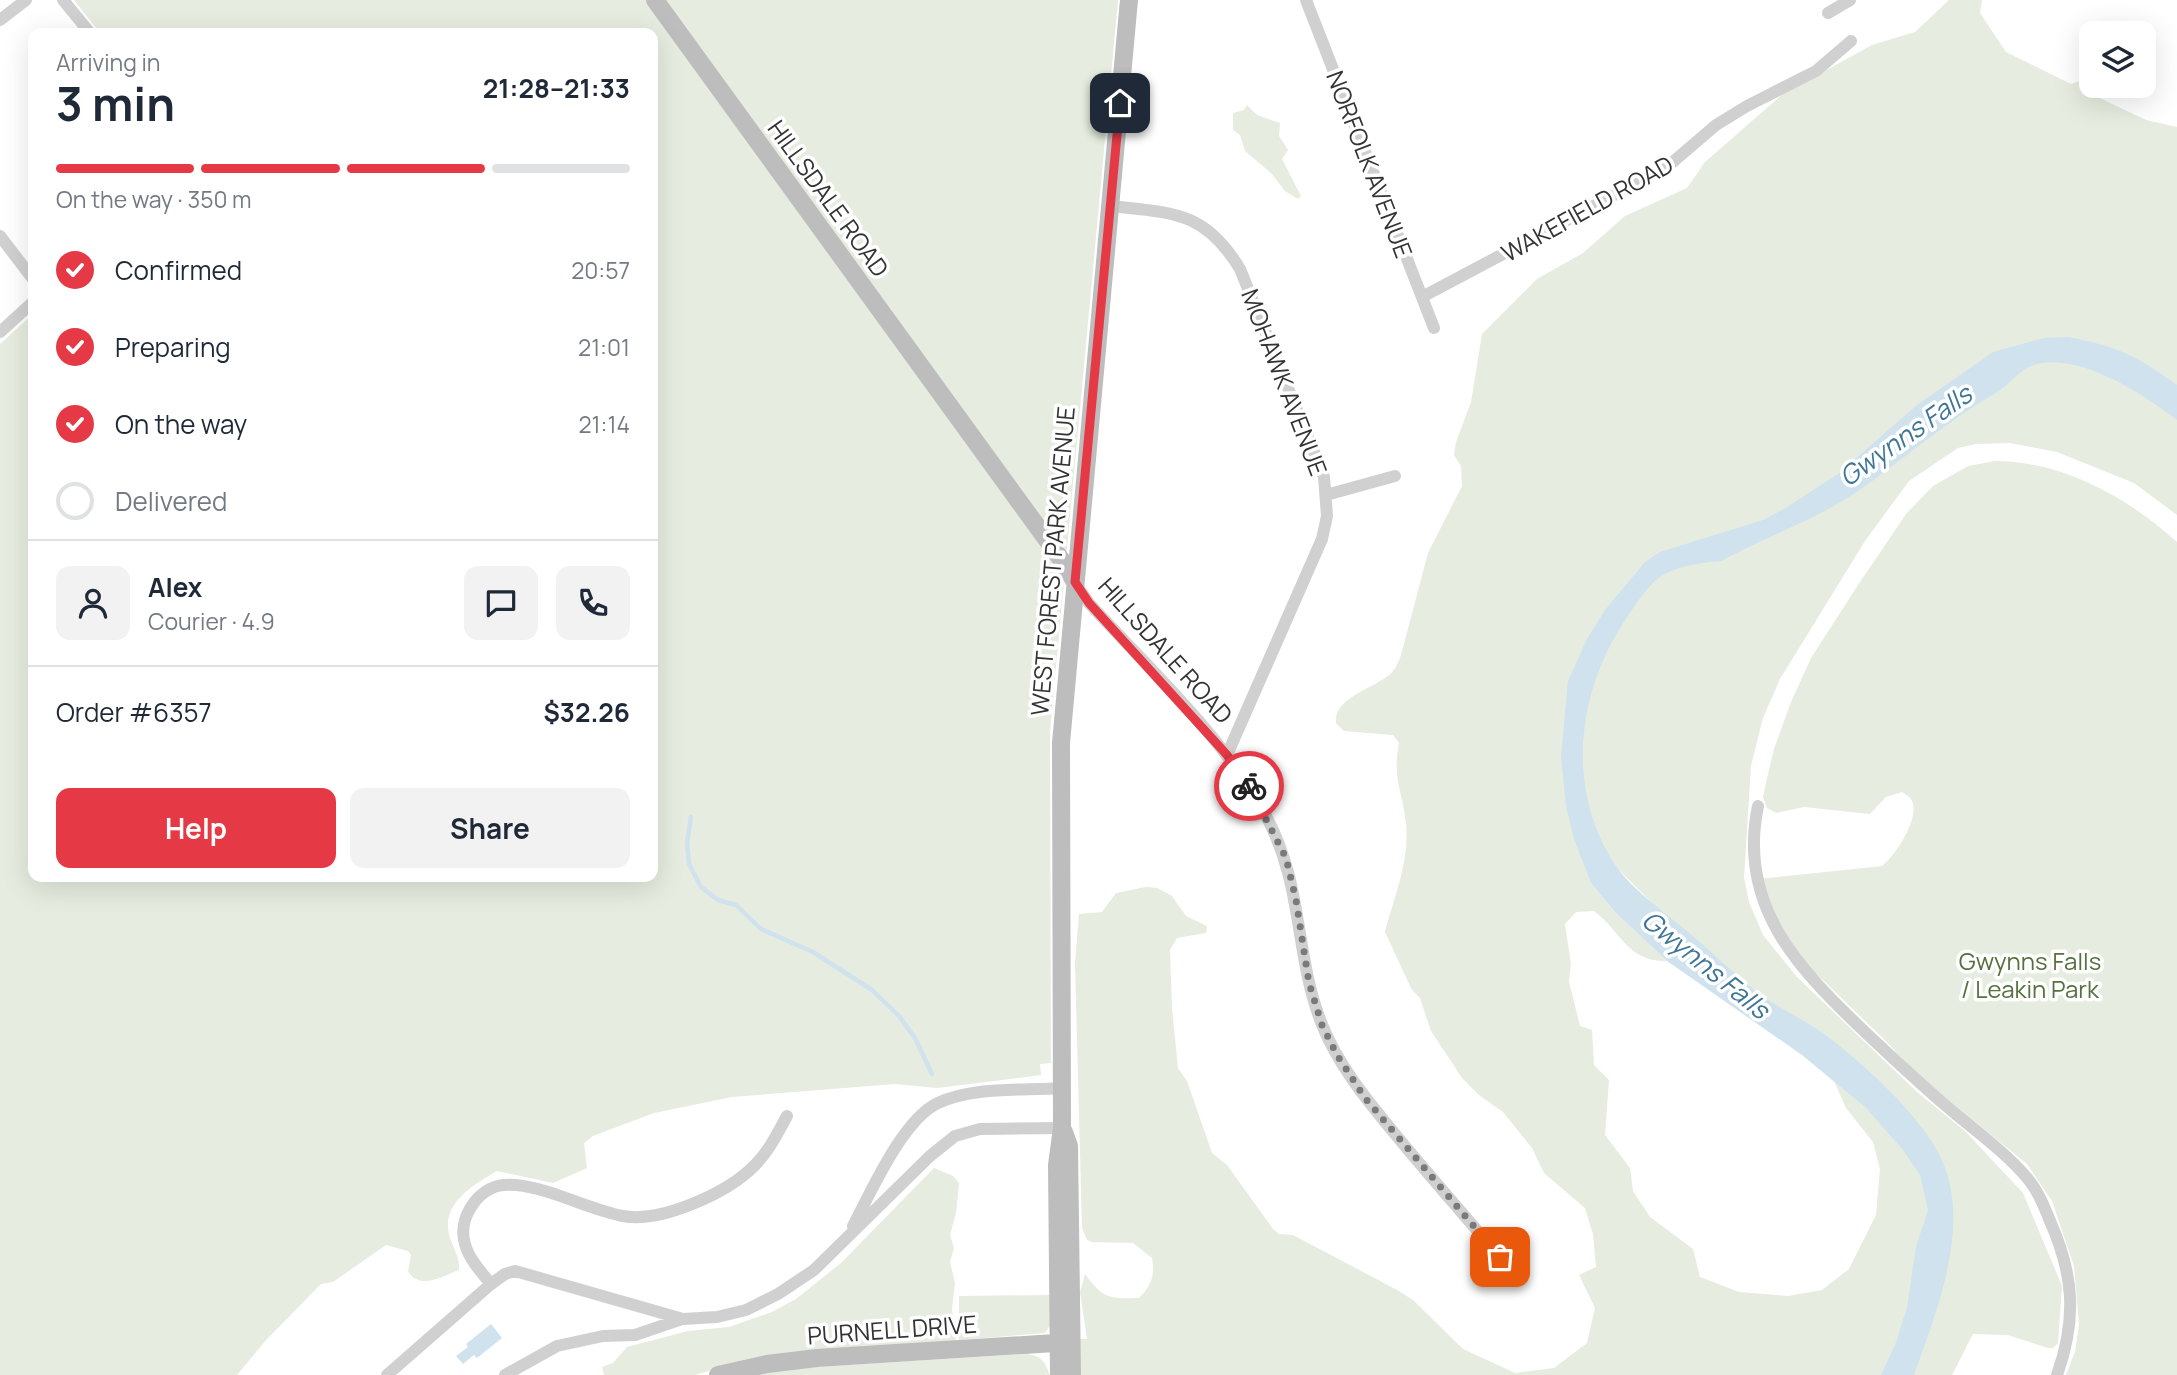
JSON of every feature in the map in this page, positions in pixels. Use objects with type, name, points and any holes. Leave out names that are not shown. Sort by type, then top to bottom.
[{"type":"main road","name":"HILLSDALE ROAD","points":[[655,0],[1075,582]]},
{"type":"main road","name":"WEST FOREST PARK AVENUE","points":[[1059,1375],[1065,1343],[1069,1146],[1062,1128],[1060,765],[1129,0]]},
{"type":"main road","name":"WEST FOREST PARK AVENUE","points":[[1065,1343],[1072,1375]]},
{"type":"main road","name":"PURNELL DRIVE","points":[[718,1375],[767,1364],[817,1358],[1065,1343]]},
{"type":"street","points":[[0,20],[26,0]]},
{"type":"street","points":[[63,0],[86,28]]},
{"type":"street","name":"NORFOLK AVENUE","points":[[1306,0],[1434,328]]},
{"type":"street","points":[[1828,13],[1850,0]]},
{"type":"street","name":"WAKEFIELD ROAD","points":[[1423,297],[1667,167],[1716,125],[1816,71],[1851,41]]},
{"type":"street","name":"MOHAWK AVENUE","points":[[1111,206],[1171,213],[1187,218],[1218,237],[1230,252],[1240,269],[1324,477],[1325,528],[1315,560],[1227,755]]},
{"type":"street","points":[[0,236],[28,272]]},
{"type":"street","points":[[0,332],[28,307]]},
{"type":"street","points":[[1326,495],[1395,476]]},
{"type":"street","name":"HILLSDALE ROAD","points":[[1075,582],[1089,603],[1227,755],[1265,813],[1286,858],[1296,900],[1309,983],[1322,1025],[1337,1055],[1365,1098],[1500,1257]]},
{"type":"street","points":[[1758,806],[1754,837],[1758,886],[1778,936],[1832,1001],[1914,1078],[2012,1162],[2040,1196],[2062,1252],[2071,1297],[2070,1331],[2057,1375]]},
{"type":"street","points":[[848,1236],[902,1140],[930,1108],[953,1098],[981,1093],[1062,1088]]},
{"type":"street","points":[[491,1284],[471,1258],[464,1244],[463,1232],[474,1203],[492,1187],[516,1185],[623,1216],[656,1216],[706,1197],[729,1185],[752,1168],[767,1152],[786,1116]]},
{"type":"street","points":[[505,1375],[557,1346],[603,1336],[635,1335],[683,1319],[717,1317],[746,1310],[778,1294],[814,1270],[930,1156],[955,1136],[980,1129],[1062,1128]]},
{"type":"street","points":[[387,1375],[491,1284],[515,1270],[683,1319]]},
{"type":"green space","points":[[74,0],[1118,0],[1050,731],[1051,1063],[1040,1064],[1041,1075],[937,1088],[895,1084],[732,1097],[654,1113],[593,1136],[584,1143],[587,1168],[553,1183],[497,1171],[460,1197],[449,1215],[450,1238],[458,1258],[459,1270],[432,1280],[418,1280],[408,1271],[411,1255],[408,1251],[386,1245],[333,1282],[321,1284],[267,1339],[237,1375],[0,1375],[0,344],[28,319],[28,882],[658,882],[658,28],[96,28]]},
{"type":"green space","points":[[1949,0],[1982,0],[1980,13],[2006,52],[2071,84],[2079,81],[2079,98],[2100,98],[2146,120],[2177,127],[2177,515],[2134,483],[2057,452],[2010,443],[1976,444],[1958,448],[1909,481],[1865,541],[1780,679],[1763,718],[1751,766],[1744,878],[1749,902],[1763,935],[1797,977],[1917,1092],[1965,1131],[2023,1193],[2062,1286],[2058,1343],[2053,1348],[2048,1348],[2008,1335],[1973,1334],[1952,1375],[1078,1375],[1076,1339],[1087,1339],[1080,1292],[1085,1274],[1108,1296],[1139,1298],[1152,1280],[1153,1270],[1152,1258],[1133,1243],[1092,1242],[1087,1240],[1082,1228],[1075,963],[1079,914],[1102,912],[1116,893],[1146,887],[1157,888],[1172,896],[1186,916],[1207,926],[1206,933],[1177,938],[1170,950],[1178,1068],[1187,1081],[1212,1153],[1227,1165],[1273,1229],[1279,1234],[1293,1235],[1399,1291],[1413,1300],[1463,1349],[1515,1373],[1554,1368],[1587,1343],[1595,1308],[1579,1275],[1596,1267],[1593,1234],[1585,1208],[1544,1173],[1532,1148],[1503,1112],[1479,1095],[1462,1078],[1431,1031],[1420,998],[1412,990],[1385,932],[1400,878],[1407,838],[1397,767],[1399,743],[1393,735],[1344,731],[1336,723],[1337,714],[1347,700],[1389,675],[1400,658],[1428,553],[1462,486],[1461,466],[1454,455],[1471,402],[1482,334],[1537,279],[1583,253],[1625,216],[1687,188],[1705,162],[1783,94],[1872,45],[1915,32]],"holes":[[[1570,821],[1664,915],[1905,1120],[1866,1108],[1834,1081],[1846,1108],[1873,1142],[1880,1169],[1876,1215],[1849,1269],[1822,1290],[1788,1296],[1739,1292],[1700,1277],[1693,1249],[1650,1217],[1633,1191],[1630,1168],[1605,1135],[1609,1080],[1594,1065],[1592,1030],[1580,1026],[1569,982],[1571,964],[1565,924],[1576,912],[1594,911],[1634,951],[1643,957],[1667,961],[1614,911],[1591,883]]]},
{"type":"green space","points":[[1247,105],[1257,115],[1280,123],[1279,136],[1288,150],[1282,159],[1301,196],[1298,199],[1285,191],[1271,173],[1245,151],[1240,135],[1233,130],[1233,113],[1244,110]]},
{"type":"green space","name":"Gwynns Falls / Leakin Park","points":[[1995,461],[2045,467],[2093,485],[2137,511],[2177,542],[2177,1375],[2066,1375],[2075,1352],[2079,1324],[2074,1266],[2052,1201],[2027,1164],[1914,1072],[1887,1042],[1802,960],[1779,933],[1758,879],[1882,866],[1894,854],[1906,835],[1913,815],[1913,806],[1910,798],[1902,792],[1886,797],[1870,814],[1804,807],[1776,813],[1767,808],[1763,797],[1767,778],[1791,702],[1811,658],[1906,514],[1933,486],[1968,466]]},
{"type":"green space","points":[[934,1168],[953,1176],[959,1183],[956,1213],[950,1235],[954,1248],[950,1262],[955,1283],[952,1309],[956,1341],[732,1364],[695,1375],[604,1375],[602,1367],[613,1363],[627,1347],[688,1331],[729,1327],[772,1312],[796,1299],[841,1263]]},
{"type":"green space","points":[[1051,1295],[1051,1324],[1045,1333],[959,1340],[959,1296]]},
{"type":"green space","points":[[1027,1354],[1042,1360],[1050,1375],[737,1375],[749,1371]]},
{"type":"water","name":"Gwynns Falls","points":[[2068,337],[2101,344],[2126,354],[2177,385],[2177,420],[2131,389],[2095,372],[2059,363],[2042,363],[2027,368],[2000,390],[1839,503],[1721,561],[1678,568],[1656,580],[1636,604],[1610,646],[1595,680],[1588,707],[1583,762],[1586,789],[1602,841],[1623,875],[1757,992],[1808,1023],[1855,1059],[1919,1123],[1940,1156],[1949,1182],[1953,1209],[1952,1238],[1941,1295],[1914,1375],[1881,1375],[1895,1345],[1907,1308],[1916,1247],[1928,1210],[1920,1175],[1903,1150],[1866,1108],[1802,1055],[1667,961],[1614,911],[1591,883],[1574,839],[1566,806],[1561,756],[1568,681],[1587,639],[1605,610],[1645,562],[1660,552],[1763,520],[1784,509],[1838,474],[1917,405],[1993,352],[2044,338]]},
{"type":"water","points":[[491,1324],[502,1338],[477,1358],[474,1355],[463,1364],[456,1356],[468,1347],[466,1344]]},
{"type":"waterway","points":[[691,817],[687,843],[689,864],[701,887],[718,900],[736,905],[761,929],[813,952],[872,990],[899,1016],[915,1038],[932,1074]]},
{"type":"way so far","points":[[1249,786],[1286,858],[1292,877],[1309,983],[1322,1025],[1337,1055],[1365,1098],[1500,1257]]},
{"type":"route","points":[[1120,103],[1075,582],[1089,603],[1227,755],[1249,786]]}]
